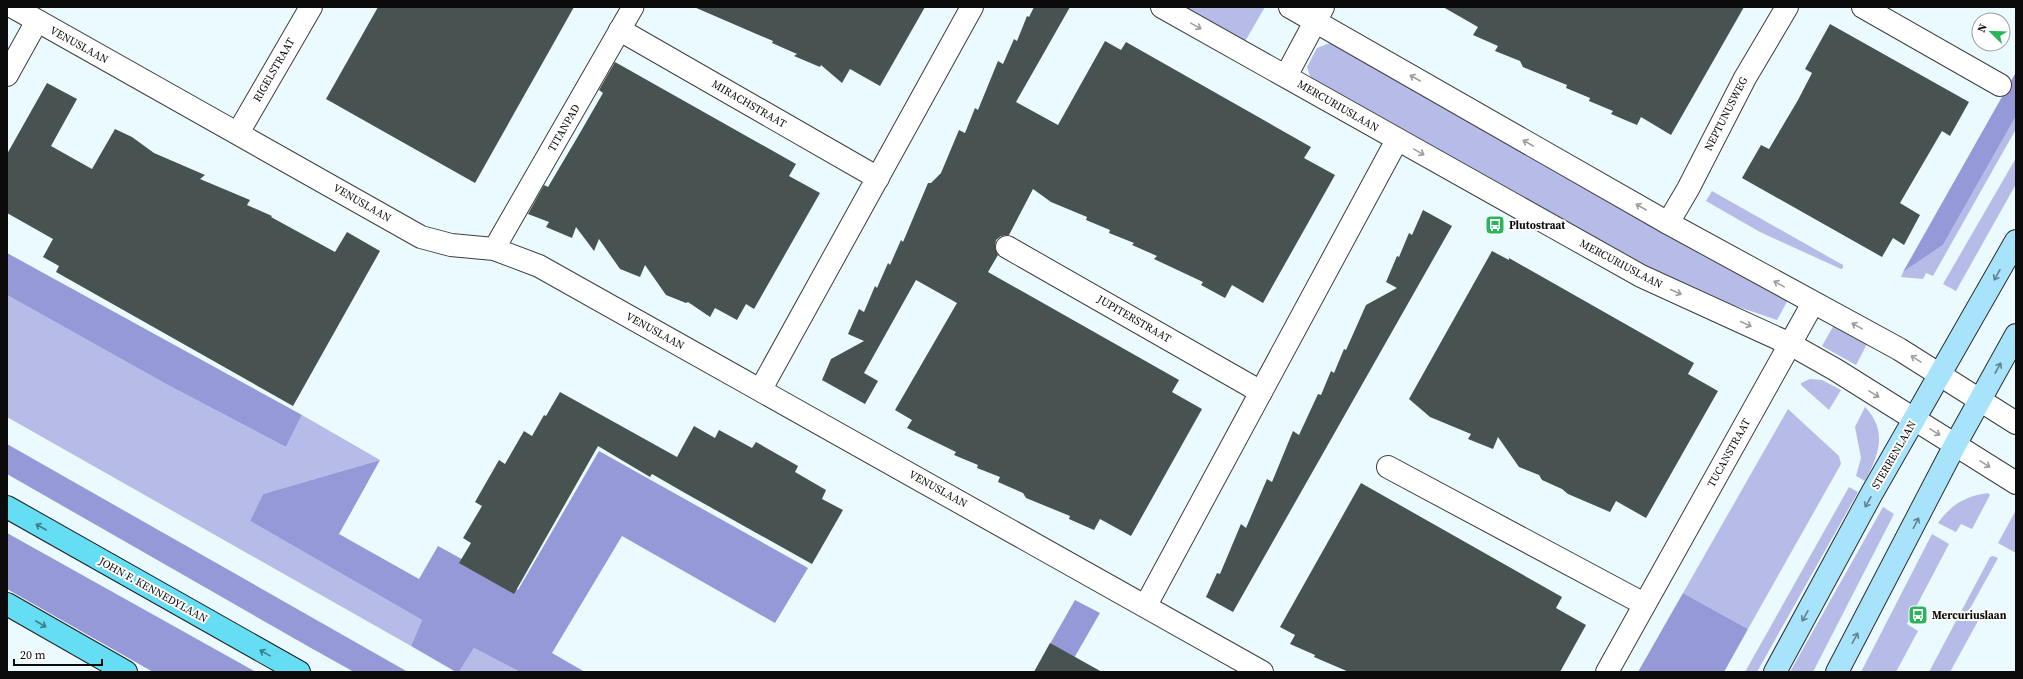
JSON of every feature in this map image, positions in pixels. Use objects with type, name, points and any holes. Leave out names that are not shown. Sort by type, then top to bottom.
[{"type":"main road","name":"STERRENLAAN","points":[[1775,672],[1939,374],[2016,241]]},
{"type":"main road","points":[[1837,672],[1955,445],[2016,335]]},
{"type":"main road","name":"JOHN F. KENNEDYLAAN","points":[[7,507],[299,672]]},
{"type":"main road","points":[[7,604],[126,672]]},
{"type":"street","name":"VENUSLAAN","points":[[13,7],[421,237],[451,245],[494,249],[539,266],[761,389],[1262,672]]},
{"type":"street","name":"RIGELSTRAAT","points":[[238,133],[311,7]]},
{"type":"street","name":"TITANPAD","points":[[494,249],[633,7]]},
{"type":"street","points":[[761,389],[972,7]]},
{"type":"street","name":"MERCURIUSLAAN","points":[[1162,7],[1640,276],[1790,344],[1836,370],[2016,483]]},
{"type":"street","points":[[1290,7],[1319,14],[1668,223],[1901,350],[2016,423]]},
{"type":"street","name":"NEPTUNUSWEG","points":[[1668,223],[1688,189],[1745,78],[1787,7]]},
{"type":"street","points":[[1863,7],[2000,85]]},
{"type":"street","points":[[1286,76],[1319,14]]},
{"type":"street","name":"VENUSLAAN","points":[[7,75],[37,21]]},
{"type":"street","name":"MIRACHSTRAAT","points":[[620,30],[878,178]]},
{"type":"street","points":[[1146,606],[1396,140]]},
{"type":"street","name":"JUPITERSTRAAT","points":[[1007,247],[1261,392]]},
{"type":"street","name":"TUCANSTRAAT","points":[[1607,672],[1814,303]]},
{"type":"street","points":[[1388,467],[1644,604]]},
{"type":"shaded area","points":[[1178,7],[1265,7],[1244,43]]},
{"type":"shaded area","points":[[1330,43],[1340,46],[1789,298],[1777,320],[1677,286],[1311,79],[1307,67],[1317,48]]},
{"type":"shaded area","points":[[2016,72],[2016,116],[1943,245],[1903,272]]},
{"type":"shaded area","points":[[2016,116],[2016,129],[1933,276],[1926,273],[1923,279],[1901,277],[1903,272],[1943,245]]},
{"type":"shaded area","points":[[2016,158],[2016,184],[1956,291],[1943,284]]},
{"type":"shaded area","points":[[1712,191],[1843,265],[1843,268],[1841,269],[1760,232],[1706,201]]},
{"type":"shaded area","points":[[7,253],[302,415],[286,447],[166,384],[7,295]]},
{"type":"shaded area","points":[[7,295],[166,384],[286,447],[302,415],[380,460],[263,494],[250,521],[422,620],[411,646],[7,417]]},
{"type":"shaded area","points":[[1835,323],[1868,342],[1856,365],[1822,346]]},
{"type":"shaded area","points":[[1810,379],[1822,380],[1841,390],[1829,410],[1801,385],[1801,383]]},
{"type":"shaded area","points":[[1865,407],[1877,425],[1879,443],[1874,462],[1865,481],[1856,476],[1861,458],[1855,427]]},
{"type":"shaded area","points":[[1788,409],[1839,456],[1841,464],[1748,629],[1683,593]]},
{"type":"shaded area","points":[[7,444],[408,672],[354,672],[311,648],[7,474]]},
{"type":"shaded area","points":[[599,451],[808,568],[775,623],[622,536],[552,653],[585,672],[520,672],[474,648],[459,672],[456,672],[411,646],[422,620],[250,521],[263,494],[380,460],[339,534],[419,579],[438,546],[518,590]]},
{"type":"shaded area","points":[[1849,487],[1858,492],[1757,672],[1745,672]]},
{"type":"shaded area","points":[[1988,493],[1990,495],[1972,529],[1961,524],[1956,532],[1938,523],[1953,506],[1959,502],[1972,496]]},
{"type":"shaded area","points":[[1883,507],[1894,514],[1813,672],[1790,672]]},
{"type":"shaded area","points":[[2016,510],[2016,553],[1998,543]]},
{"type":"shaded area","points":[[7,533],[256,672],[153,672],[7,589]]},
{"type":"shaded area","points":[[1932,534],[1949,544],[1907,624],[1918,631],[1896,672],[1861,672]]},
{"type":"shaded area","points":[[1993,556],[1998,558],[1967,614],[1978,621],[1950,672],[1929,672],[1990,557]]},
{"type":"shaded area","points":[[1683,593],[1748,629],[1724,672],[1638,672]]},
{"type":"shaded area","points":[[1075,600],[1100,613],[1066,672],[1034,672]]},
{"type":"shaded area","points":[[474,648],[520,672],[459,672]]},
{"type":"building","points":[[378,7],[574,7],[475,183],[326,99]]},
{"type":"building","points":[[694,7],[925,7],[880,86],[850,69],[842,83],[821,65],[820,67],[794,56],[797,54],[772,43],[773,41]]},
{"type":"building","points":[[1034,7],[1070,7],[1016,102],[1058,125],[1105,41],[1121,50],[1126,42],[1311,147],[1304,158],[1335,175],[1263,303],[1232,285],[1225,298],[1201,285],[1203,282],[1154,259],[1157,256],[1132,245],[1134,243],[1109,233],[1110,230],[1086,220],[1087,217],[1051,202],[1033,189],[1009,235],[1001,236],[996,240],[995,247],[998,255],[988,272],[1179,380],[1172,392],[1202,409],[1131,536],[1100,519],[1094,530],[1069,519],[1070,516],[1026,498],[1023,493],[998,482],[1000,477],[977,468],[978,465],[954,455],[956,452],[907,428],[912,420],[895,410],[957,303],[916,280],[864,373],[878,381],[865,404],[822,380],[831,359],[864,341],[848,334],[859,309],[864,312],[875,286],[877,288],[888,263],[890,265],[901,240],[903,242],[928,183],[931,183],[941,173],[959,130],[965,133],[975,108],[978,110],[998,61],[1003,64],[1014,39],[1017,41],[1027,16],[1029,17]]},
{"type":"building","points":[[1443,7],[1744,7],[1671,135],[1641,117],[1637,125],[1611,114],[1613,111],[1589,101],[1590,98],[1566,88],[1567,85],[1523,67],[1520,61],[1495,51],[1498,46],[1473,35],[1478,27]]},
{"type":"building","points":[[1830,24],[1969,102],[1950,136],[1942,131],[1900,203],[1920,215],[1904,245],[1893,238],[1882,257],[1742,178],[1761,145],[1769,149],[1798,100],[1812,73],[1805,69]]},
{"type":"building","points":[[615,62],[796,164],[789,176],[820,193],[754,309],[746,304],[737,320],[715,308],[710,317],[688,302],[686,303],[666,295],[645,265],[640,277],[620,269],[599,239],[594,251],[576,227],[572,238],[546,227],[549,222],[528,214],[544,185],[548,187],[603,93],[599,90]]},
{"type":"building","points":[[47,83],[77,99],[51,146],[92,169],[115,129],[132,137],[154,153],[205,175],[200,179],[250,200],[247,205],[272,216],[271,217],[335,252],[347,232],[380,251],[293,406],[56,272],[59,266],[43,257],[53,239],[7,213],[7,154]]},
{"type":"building","points":[[1423,210],[1452,226],[1233,612],[1206,597],[1217,573],[1220,574],[1241,524],[1246,528],[1267,479],[1272,482],[1293,431],[1299,435],[1318,394],[1321,395],[1331,371],[1334,373],[1366,305],[1397,288],[1386,282],[1397,256],[1399,257],[1409,233],[1412,235]]},
{"type":"building","points":[[1492,251],[1509,260],[1509,258],[1694,363],[1688,374],[1718,391],[1646,518],[1616,501],[1610,512],[1568,494],[1562,489],[1542,480],[1539,475],[1519,467],[1498,437],[1493,449],[1468,439],[1471,434],[1430,417],[1409,399]]},
{"type":"building","points":[[560,392],[677,457],[694,426],[715,438],[719,430],[752,448],[756,442],[798,466],[795,472],[826,490],[822,499],[843,510],[812,564],[652,474],[650,477],[598,446],[514,594],[459,563],[471,543],[463,538],[482,506],[475,502],[499,460],[505,464],[524,431],[532,436]]},
{"type":"building","points":[[1361,483],[1562,597],[1556,608],[1586,625],[1560,672],[1349,672],[1314,657],[1315,655],[1290,644],[1295,635],[1280,627]]},
{"type":"building","points":[[1050,643],[1102,672],[1034,672]]},
{"type":"place","name":"Plutostraat","points":[[1495,225]]},
{"type":"place","name":"Mercuriuslaan","points":[[1918,615]]}]
